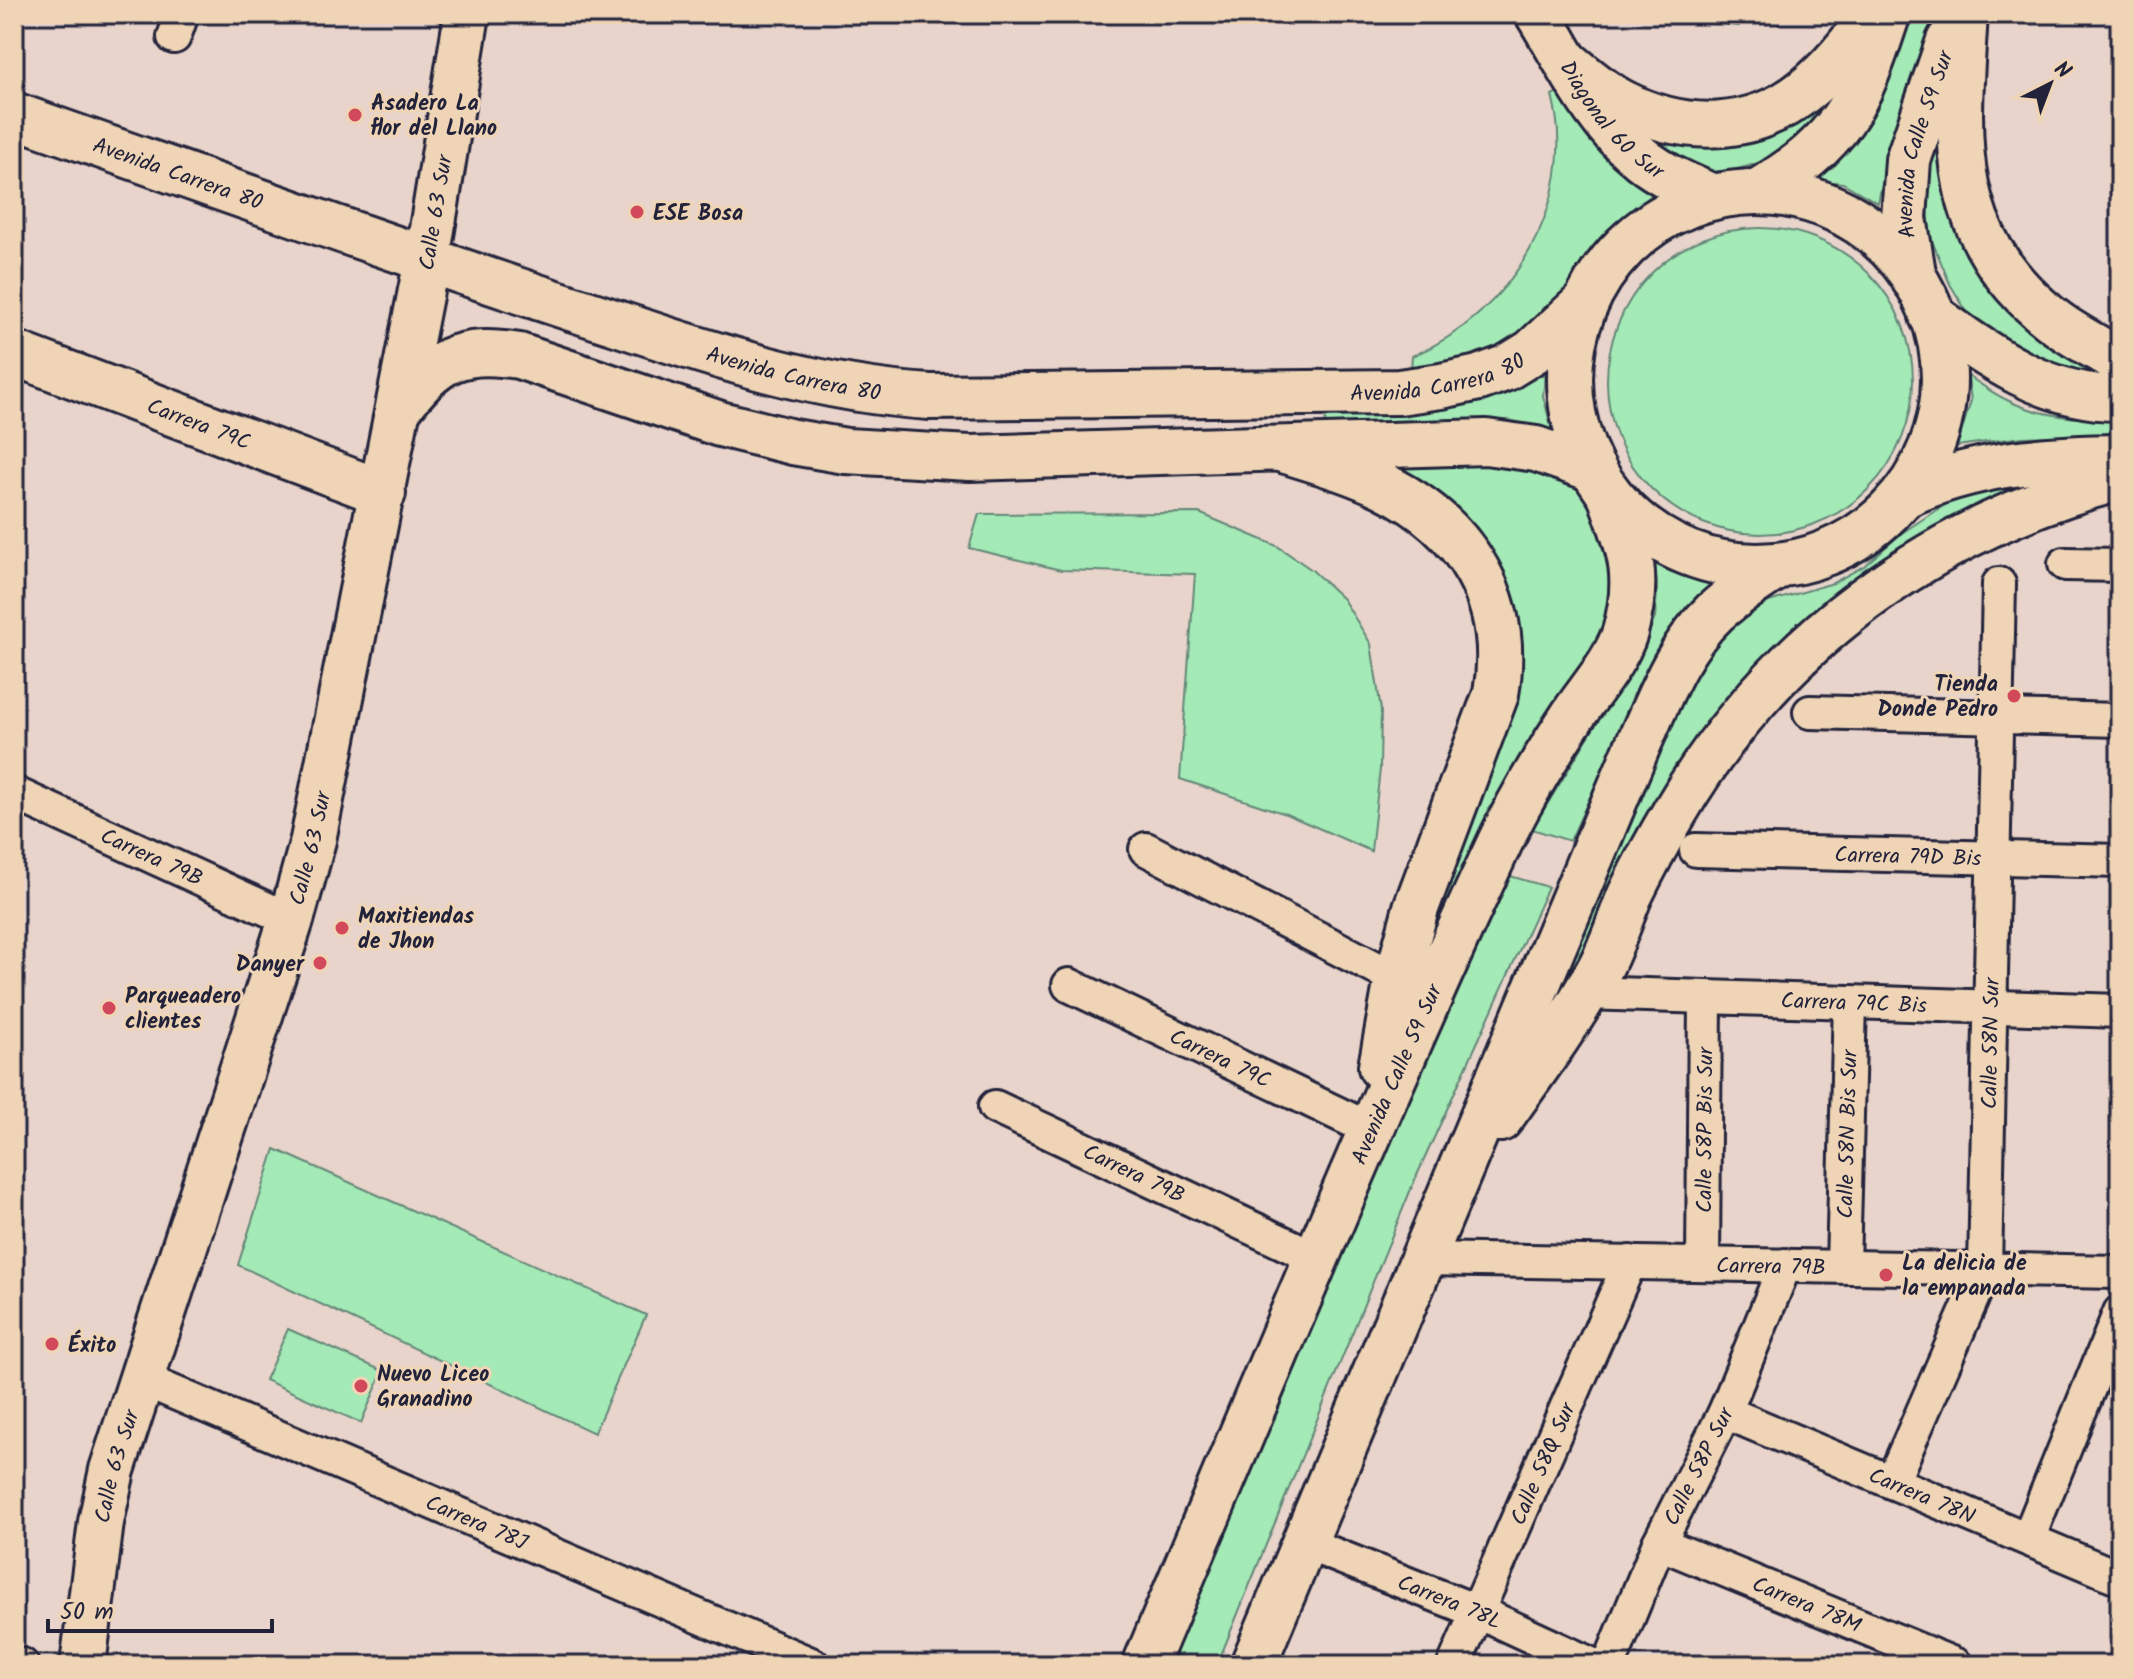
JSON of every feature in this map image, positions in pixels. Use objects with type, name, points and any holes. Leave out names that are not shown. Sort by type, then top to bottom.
[{"type":"main road","name":"Calle 63 Sur","points":[[83,1665],[101,1522],[112,1470],[291,920],[313,840],[427,260],[467,14]]},
{"type":"main road","name":"Diagonal 60 Sur","points":[[1538,14],[1597,110],[1618,137],[1643,160],[1675,181],[1713,197]]},
{"type":"main road","points":[[1568,63],[1622,103],[1656,117],[1696,127],[1730,125],[1760,117],[1808,89],[1835,63],[1873,14]]},
{"type":"main road","points":[[1757,192],[1810,156],[1846,118],[1858,96],[1888,14]]},
{"type":"main road","name":"Avenida Calle 59 Sur","points":[[1903,496],[1920,471],[1933,441],[1942,410],[1944,377],[1941,345],[1923,297],[1904,218],[1908,160],[1958,14]]},
{"type":"main road","points":[[1965,14],[1959,129],[1963,179],[1985,242],[2016,285],[2043,313],[2120,361]]},
{"type":"main road","name":"Avenida Carrera 80","points":[[14,115],[427,260],[757,368],[839,387],[886,394],[930,397],[1399,392],[1479,378],[1506,368],[1532,352],[1586,302]]},
{"type":"main road","points":[[1586,302],[1601,274],[1621,249],[1637,234],[1673,211],[1713,197],[1757,192],[1802,198],[1845,214],[1871,231],[1893,252],[1923,297],[2006,367],[2040,384],[2072,393],[2120,398]]},
{"type":"main road","name":"Avenida Calle 59 Sur","points":[[1145,1665],[1372,1130],[1500,841],[1539,770],[1625,632],[1635,582],[1631,558],[1602,482],[1580,439],[1570,394],[1572,347],[1586,302]]},
{"type":"main road","points":[[399,408],[442,363],[468,353],[493,352],[519,356],[720,424],[846,451],[970,458],[1486,442],[1536,449],[1602,482],[1642,526],[1661,540],[1690,554],[1746,566],[1780,565],[1818,556],[1850,542],[1879,522],[1903,496],[1955,475],[1990,466],[2068,458],[2120,457]]},
{"type":"main road","name":"Carrera 79C","points":[[14,353],[383,493]]},
{"type":"main road","points":[[1280,449],[1383,485],[1435,519],[1481,574],[1494,609],[1501,667],[1496,694],[1424,882],[1397,979],[1372,1130]]},
{"type":"main road","points":[[1452,1187],[1586,993],[1640,875],[1699,774],[1747,711],[1795,658],[1841,616],[1886,582],[1932,555],[2019,512],[2079,488],[2120,478]]},
{"type":"main road","points":[[1253,1665],[1638,745],[1674,668],[1713,614],[1743,589],[1780,565]]},
{"type":"street","points":[[2065,564],[2120,565]]},
{"type":"street","name":"Calle 58N Sur","points":[[1892,1482],[1985,1269],[1999,584]]},
{"type":"street","points":[[1810,712],[2120,720]]},
{"type":"street","name":"Carrera 79B","points":[[14,793],[291,920]]},
{"type":"street","points":[[1146,849],[1397,979]]},
{"type":"street","name":"Carrera 79D Bis","points":[[1696,850],[2120,861]]},
{"type":"street","name":"Carrera 79C","points":[[1069,985],[1372,1130]]},
{"type":"street","name":"Carrera 79C Bis","points":[[1586,993],[2120,1011]]},
{"type":"street","name":"Calle 58P Bis Sur","points":[[1703,1264],[1705,997]]},
{"type":"street","name":"Calle 58N Bis Sur","points":[[1843,1266],[1850,1002]]},
{"type":"street","name":"Carrera 79B","points":[[995,1107],[1318,1259]]},
{"type":"street","name":"Carrera 79B","points":[[1423,1259],[2120,1272]]},
{"type":"street","name":"Calle 58Q Sur","points":[[1454,1665],[1630,1262]]},
{"type":"street","name":"Calle 58P Sur","points":[[1609,1665],[1659,1543],[1725,1412],[1785,1265]]},
{"type":"street","points":[[2028,1539],[2120,1312]]},
{"type":"street","name":"Carrera 78J","points":[[142,1379],[813,1665]]},
{"type":"street","name":"Carrera 78N","points":[[1725,1412],[2120,1578]]},
{"type":"street","name":"Carrera 78L","points":[[1305,1543],[1476,1611],[1593,1665]]},
{"type":"street","name":"Carrera 78M","points":[[1659,1543],[1956,1665]]},
{"type":"street","points":[[14,1663],[22,1665]]},
{"type":"green space","points":[[1622,14],[1743,14],[1739,26]]},
{"type":"green space","points":[[1910,14],[1934,14],[1895,131],[1878,203],[1843,183],[1812,180],[1856,141],[1876,107]]},
{"type":"green space","points":[[1836,85],[1827,107],[1808,131],[1778,154],[1743,168],[1706,171],[1682,166],[1632,131]]},
{"type":"green space","points":[[1560,91],[1590,138],[1608,159],[1630,176],[1660,189],[1611,230],[1562,302],[1532,329],[1483,353],[1411,369],[1412,356],[1448,337],[1480,313],[1507,284],[1530,250],[1546,214],[1556,175],[1558,135],[1552,95]]},
{"type":"green space","points":[[1936,141],[1955,228],[1966,255],[1980,276],[1996,295],[2034,326],[2120,377],[2080,375],[2040,366],[1973,322],[1950,284],[1930,236],[1927,185]]},
{"type":"green space","points":[[1745,228],[1775,228],[1819,239],[1845,253],[1879,284],[1907,336],[1913,396],[1902,440],[1879,478],[1857,500],[1805,528],[1775,534],[1745,534],[1701,523],[1675,509],[1641,478],[1613,426],[1607,396],[1607,366],[1618,322],[1632,296],[1663,262],[1715,234]]},
{"type":"green space","points":[[1545,373],[1543,396],[1552,430],[1508,420],[1325,425],[1326,415],[1474,403],[1506,394]]},
{"type":"green space","points":[[1968,376],[2002,398],[2033,410],[2077,418],[2120,419],[2120,434],[2022,437],[1957,446],[1971,401]]},
{"type":"green space","points":[[1482,462],[1554,475],[1580,491],[1602,514],[1615,603],[1576,675],[1515,769],[1471,852],[1421,967],[1515,665],[1384,465]]},
{"type":"green space","points":[[2072,474],[1833,600],[1531,1039],[1684,697],[1709,652],[1736,622],[1769,602],[1833,583],[1864,566],[1902,533],[1975,489]]},
{"type":"green space","points":[[1199,513],[1277,546],[1312,570],[1343,599],[1371,644],[1381,710],[1380,769],[1371,851],[1286,814],[1180,779],[1195,574],[1061,570],[969,548],[979,514]]},
{"type":"green space","points":[[1655,560],[1679,575],[1715,584],[1683,616],[1650,665],[1570,841],[1532,829],[1641,651],[1655,618]]},
{"type":"green space","points":[[1510,876],[1548,887],[1413,1184],[1217,1665],[1169,1665],[1381,1164]]},
{"type":"green space","points":[[275,1149],[646,1315],[594,1433],[238,1265]]},
{"type":"green space","points":[[288,1329],[383,1371],[361,1423],[265,1380]]},
{"type":"place","name":"Asadero La flor del Llano","points":[[355,115]]},
{"type":"place","name":"ESE Bosa","points":[[637,212]]},
{"type":"place","name":"Tienda Donde Pedro","points":[[2014,696]]},
{"type":"place","name":"Maxitiendas de Jhon","points":[[342,928]]},
{"type":"place","name":"Danyer","points":[[320,963]]},
{"type":"place","name":"Parqueadero clientes","points":[[109,1008]]},
{"type":"place","name":"La delicia de la empanada","points":[[1886,1275]]},
{"type":"place","name":"Éxito","points":[[52,1344]]},
{"type":"place","name":"Nuevo Liceo Granadino","points":[[361,1386]]}]
